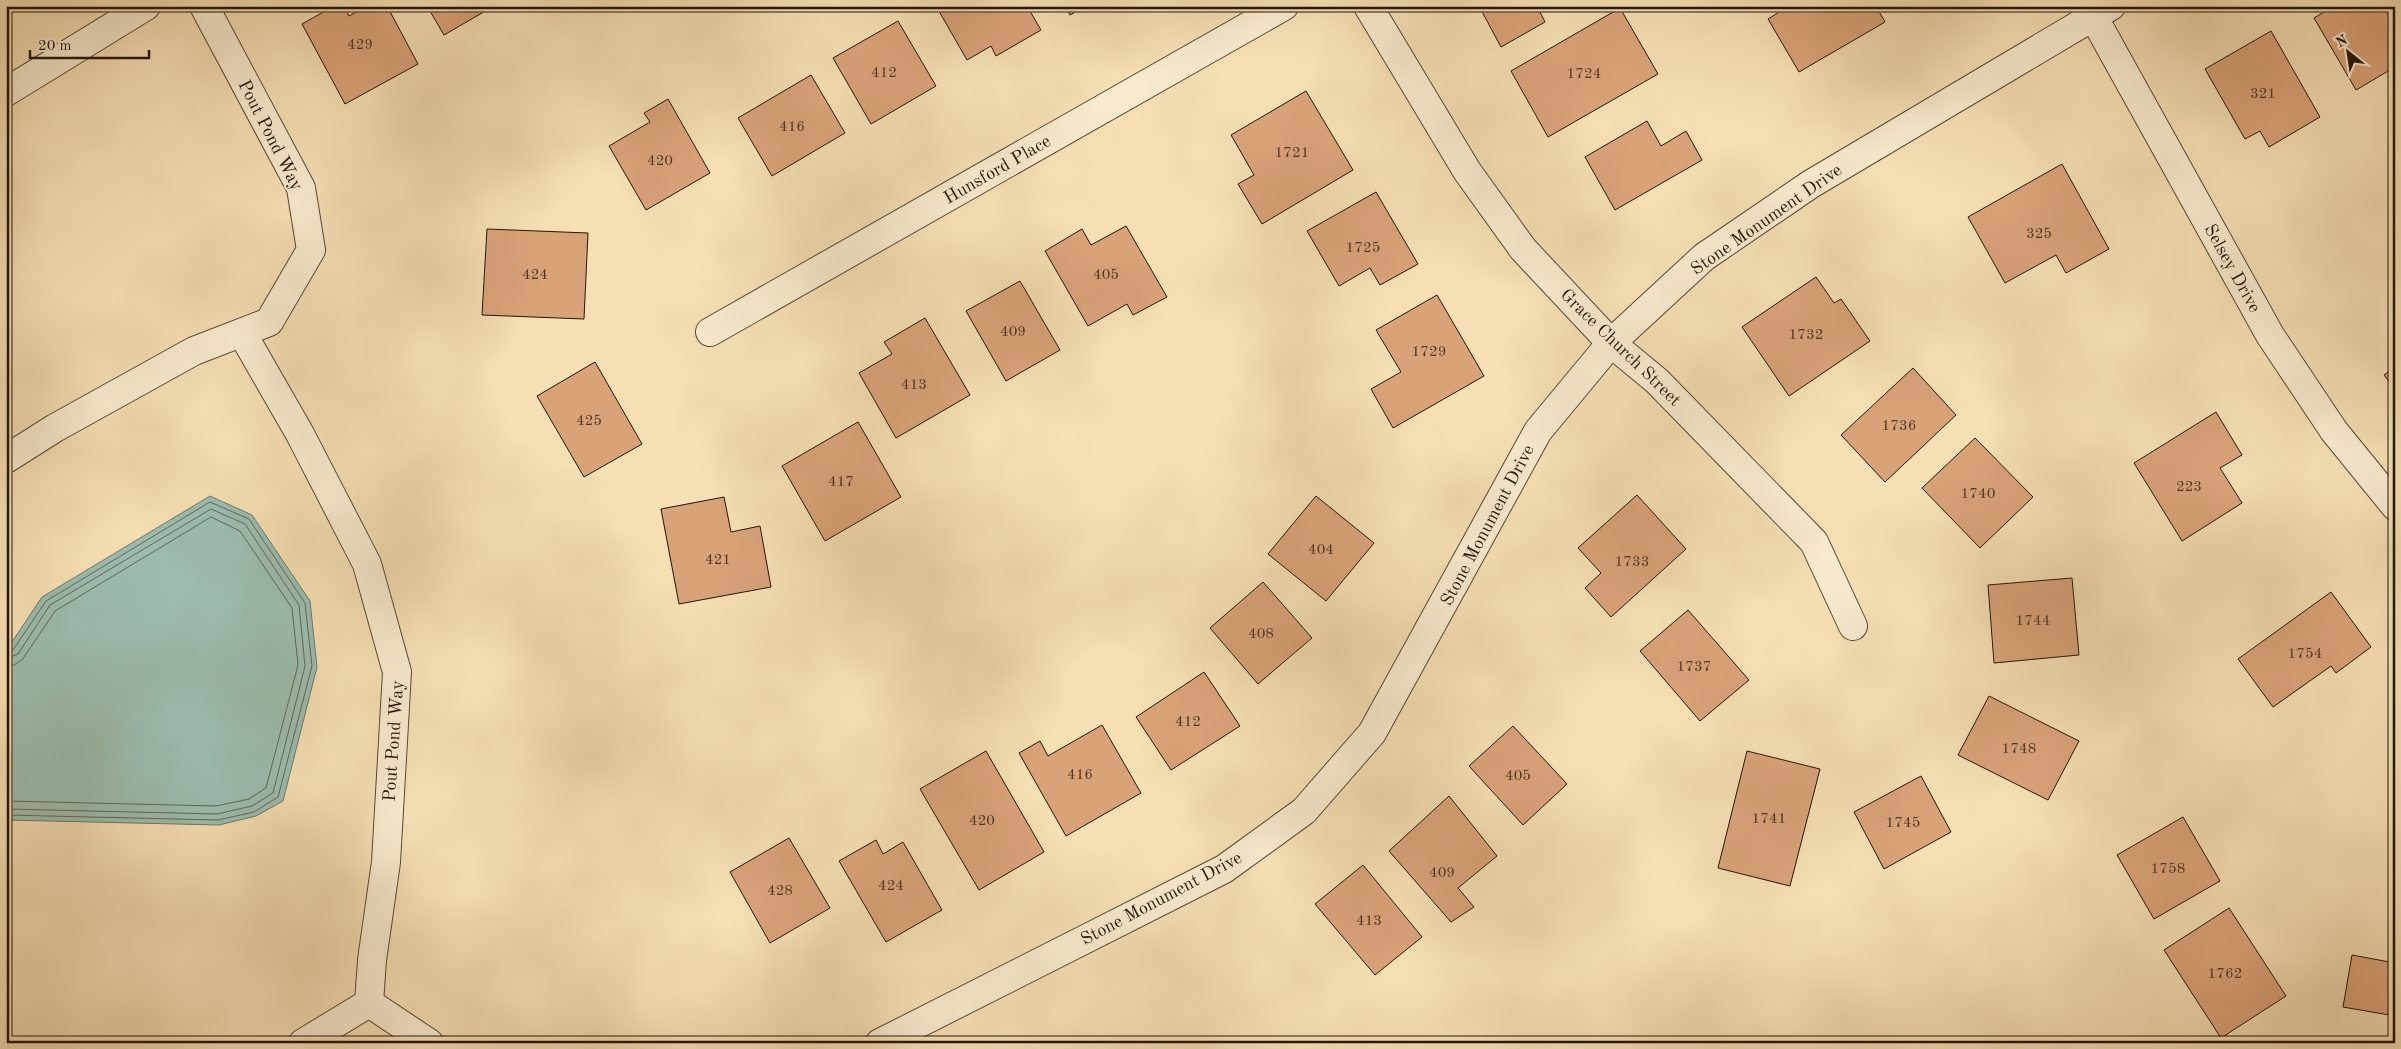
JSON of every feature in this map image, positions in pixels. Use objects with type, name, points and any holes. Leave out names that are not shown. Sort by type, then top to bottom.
[{"type":"street","points":[[6,92],[146,6]]},
{"type":"street","name":"Pout Pond Way","points":[[6,459],[55,428],[194,351],[269,322],[311,250],[300,188],[204,6]]},
{"type":"street","name":"Hunsford Place","points":[[710,332],[1284,6]]},
{"type":"street","name":"Grace Church Street","points":[[1368,6],[1467,171],[1523,249],[1611,343],[1657,381],[1814,542],[1853,626]]},
{"type":"street","name":"Stone Monument Drive","points":[[880,1043],[1224,869],[1304,811],[1372,733],[1538,431],[1611,343],[1704,257],[1811,184],[2102,11]]},
{"type":"street","name":"Selsey Drive","points":[[2102,11],[2270,335],[2334,431],[2395,506]]},
{"type":"street","name":"Pout Pond Way","points":[[242,333],[300,434],[367,564],[398,672],[386,862],[372,960],[369,1003]]},
{"type":"street","points":[[303,1043],[369,1003],[429,1043]]},
{"type":"water","points":[[210,496],[252,515],[310,601],[317,667],[283,801],[256,816],[219,825],[6,820],[6,651],[42,597]]},
{"type":"building","points":[[334,6],[344,6],[349,16],[367,6],[387,6],[418,64],[345,104],[302,24]]},
{"type":"building","points":[[427,6],[494,6],[444,35]]},
{"type":"building","points":[[936,6],[1027,6],[1041,30],[996,56],[991,46],[967,60]]},
{"type":"building","points":[[1065,6],[1086,6],[1070,15]]},
{"type":"building","points":[[1479,6],[1537,6],[1545,22],[1501,47]]},
{"type":"building","points":[[1789,6],[1876,6],[1885,22],[1799,72],[1768,19]]},
{"type":"building","points":[[2334,6],[2391,6],[2395,13],[2395,67],[2356,90],[2314,18]]},
{"type":"building","points":[[1620,8],[1658,74],[1548,137],[1511,71]]},
{"type":"building","points":[[898,21],[936,86],[871,124],[833,58]]},
{"type":"building","points":[[2271,31],[2320,117],[2269,147],[2260,131],[2245,139],[2205,69]]},
{"type":"building","points":[[811,75],[845,133],[772,176],[738,118]]},
{"type":"building","points":[[1306,91],[1353,170],[1262,224],[1238,184],[1254,175],[1231,135]]},
{"type":"building","points":[[668,99],[710,173],[646,210],[609,146],[650,122],[644,113]]},
{"type":"building","points":[[1647,121],[1661,146],[1686,131],[1702,160],[1615,210],[1585,157]]},
{"type":"building","points":[[2062,164],[2109,249],[2066,273],[2056,255],[2005,283],[1968,217]]},
{"type":"building","points":[[1376,192],[1418,264],[1380,285],[1370,268],[1339,286],[1307,231]]},
{"type":"building","points":[[1126,226],[1167,297],[1133,315],[1127,304],[1088,326],[1045,251],[1082,229],[1091,245]]},
{"type":"building","points":[[487,229],[588,233],[584,319],[482,315]]},
{"type":"building","points":[[1816,277],[1834,303],[1841,299],[1870,341],[1789,396],[1742,327]]},
{"type":"building","points":[[1020,281],[1060,350],[1006,381],[966,311]]},
{"type":"building","points":[[1437,295],[1484,376],[1393,428],[1371,389],[1401,372],[1376,330]]},
{"type":"building","points":[[925,318],[970,395],[896,438],[859,373],[892,354],[884,342]]},
{"type":"building","points":[[595,362],[642,444],[584,477],[537,396]]},
{"type":"building","points":[[2395,367],[2395,390],[2384,375]]},
{"type":"building","points":[[1913,368],[1956,415],[1885,482],[1841,435]]},
{"type":"building","points":[[2216,412],[2242,455],[2220,468],[2242,503],[2182,541],[2134,463]]},
{"type":"building","points":[[858,422],[901,497],[825,541],[782,466]]},
{"type":"building","points":[[1975,438],[2033,497],[1980,548],[1922,488]]},
{"type":"building","points":[[1637,495],[1686,549],[1611,617],[1585,588],[1601,573],[1578,548]]},
{"type":"building","points":[[1316,496],[1374,543],[1326,601],[1268,554]]},
{"type":"building","points":[[724,497],[731,532],[760,526],[771,587],[679,604],[661,509]]},
{"type":"building","points":[[2072,578],[2079,655],[1994,663],[1988,585]]},
{"type":"building","points":[[1263,582],[1312,638],[1258,684],[1210,628]]},
{"type":"building","points":[[2331,592],[2371,647],[2336,673],[2331,666],[2273,707],[2238,659]]},
{"type":"building","points":[[1688,610],[1749,680],[1700,721],[1640,651]]},
{"type":"building","points":[[1204,672],[1240,726],[1171,770],[1136,717]]},
{"type":"building","points":[[1989,696],[2079,741],[2048,800],[1958,755]]},
{"type":"building","points":[[1102,725],[1141,793],[1066,836],[1019,753],[1040,741],[1048,756]]},
{"type":"building","points":[[1513,726],[1567,784],[1523,825],[1469,766]]},
{"type":"building","points":[[986,751],[1044,852],[979,890],[920,789]]},
{"type":"building","points":[[1747,751],[1820,769],[1790,886],[1718,868]]},
{"type":"building","points":[[1921,776],[1951,832],[1884,869],[1854,812]]},
{"type":"building","points":[[1449,796],[1497,856],[1458,888],[1474,907],[1451,922],[1389,851]]},
{"type":"building","points":[[2183,817],[2220,881],[2154,919],[2117,855]]},
{"type":"building","points":[[789,838],[830,908],[770,943],[730,872]]},
{"type":"building","points":[[876,840],[883,854],[903,842],[942,910],[886,942],[839,861]]},
{"type":"building","points":[[1363,865],[1422,937],[1375,975],[1315,904]]},
{"type":"building","points":[[2229,908],[2286,996],[2221,1038],[2164,950]]},
{"type":"building","points":[[2352,955],[2395,963],[2395,1016],[2343,1007]]}]
